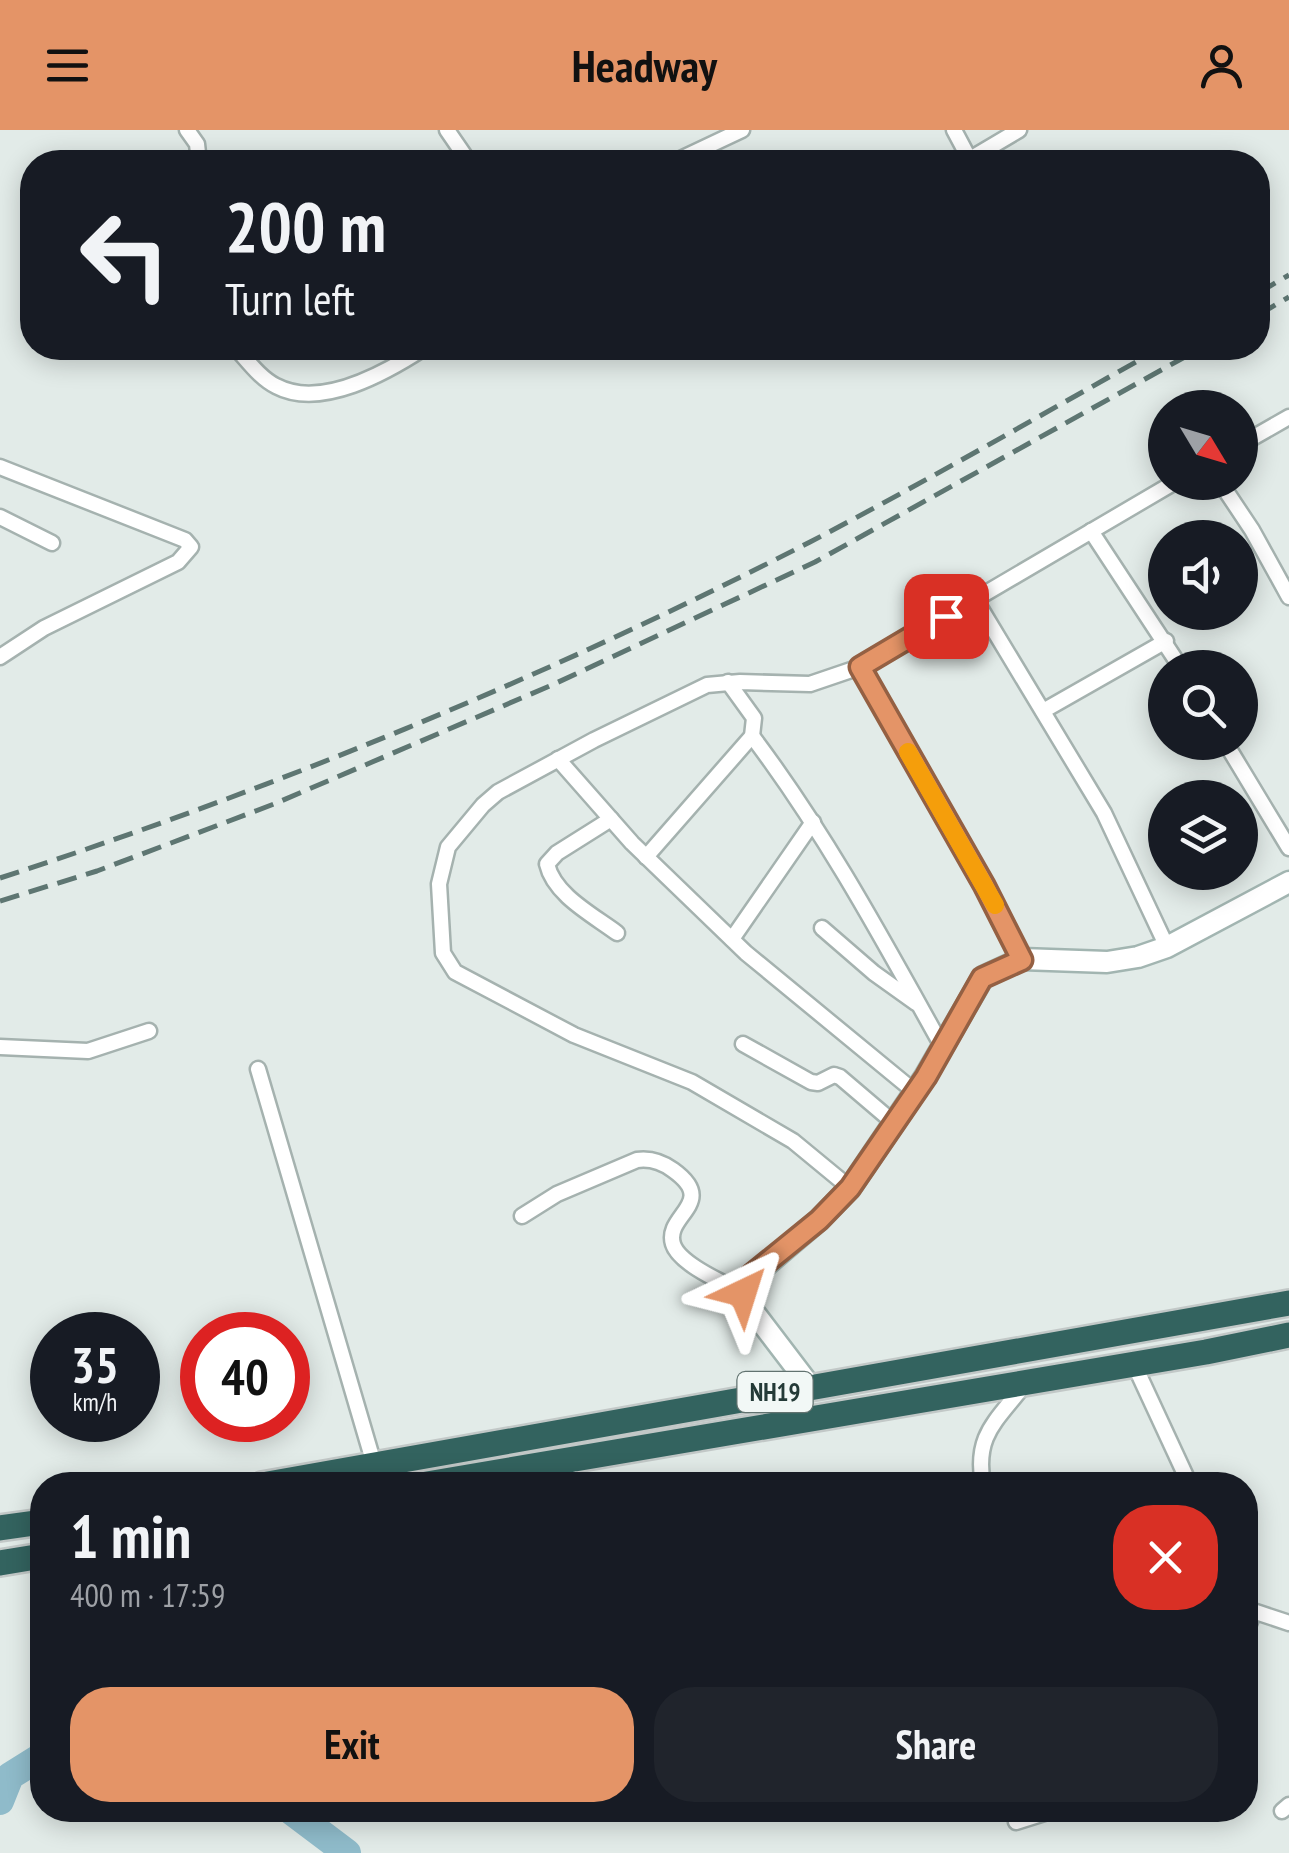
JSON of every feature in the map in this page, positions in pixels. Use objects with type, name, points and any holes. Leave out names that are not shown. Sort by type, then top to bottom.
[{"type":"highway","name":"NH19","points":[[331,1472],[1289,1303]]},
{"type":"highway","name":"NH19","points":[[495,1472],[1289,1335]]},
{"type":"highway","points":[[0,1528],[30,1524]]},
{"type":"highway","points":[[0,1563],[30,1558]]},
{"type":"street","points":[[700,150],[742,130]]},
{"type":"street","points":[[987,150],[1019,130]]},
{"type":"street","points":[[248,360],[277,387],[312,393],[362,382],[405,360]]},
{"type":"street","points":[[1258,435],[1289,418]]},
{"type":"street","points":[[0,467],[185,540],[191,547],[178,562],[44,628],[0,657]]},
{"type":"street","points":[[850,1188],[761,1120],[692,1082],[574,1035],[466,979],[448,965],[440,937],[439,884],[448,847],[482,804],[558,759],[707,685],[810,684],[860,667],[1148,498]]},
{"type":"street","points":[[1232,500],[1289,597]]},
{"type":"street","points":[[0,517],[52,543]]},
{"type":"street","points":[[1091,531],[1171,650]]},
{"type":"street","points":[[975,600],[1104,813],[1167,947]]},
{"type":"street","points":[[1043,711],[1166,642]]},
{"type":"street","points":[[860,667],[984,885],[1022,960]]},
{"type":"street","points":[[646,857],[752,736],[754,718],[728,682]]},
{"type":"street","points":[[752,736],[856,889],[942,1046]]},
{"type":"street","points":[[558,759],[646,857],[732,939],[915,1092]]},
{"type":"street","points":[[1236,760],[1289,848]]},
{"type":"street","points":[[610,818],[547,864],[549,873],[568,896],[617,932]]},
{"type":"street","points":[[732,939],[813,822]]},
{"type":"street","points":[[810,1386],[746,1302],[743,1293],[750,1276],[819,1220],[850,1188],[915,1092],[982,978],[1022,960],[1108,962],[1138,957],[1167,947],[1289,882]]},
{"type":"street","points":[[822,928],[920,1006]]},
{"type":"street","points":[[0,1047],[88,1051],[150,1031]]},
{"type":"street","points":[[743,1044],[811,1082],[840,1077],[894,1124]]},
{"type":"street","points":[[258,1069],[374,1464]]},
{"type":"street","points":[[522,1216],[557,1194],[624,1165],[648,1158],[660,1162],[689,1184],[692,1193],[692,1201],[671,1239],[674,1248],[701,1270],[743,1293]]},
{"type":"street","points":[[1133,1362],[1184,1472]]},
{"type":"street","points":[[982,1472],[980,1450],[986,1434],[1028,1381]]},
{"type":"street","points":[[1258,1608],[1289,1623]]},
{"type":"lane","points":[[563,1460],[572,1472]]},
{"type":"waterway","points":[[0,1801],[10,1776],[30,1764]]},
{"type":"waterway","points":[[306,1822],[347,1853]]},
{"type":"railway","points":[[1270,286],[1289,275]]},
{"type":"railway","points":[[1270,308],[1289,297]]},
{"type":"railway","points":[[0,878],[310,767],[613,638],[854,519],[1140,360]]},
{"type":"railway","points":[[0,901],[97,871],[274,804],[552,685],[815,562],[1179,360]]},
{"type":"slow traffic","points":[[908,752],[995,905]]},
{"type":"route","points":[[743,1293],[750,1276],[819,1220],[850,1188],[926,1077],[982,978],[1022,960],[984,885],[860,667],[946,616]]}]
